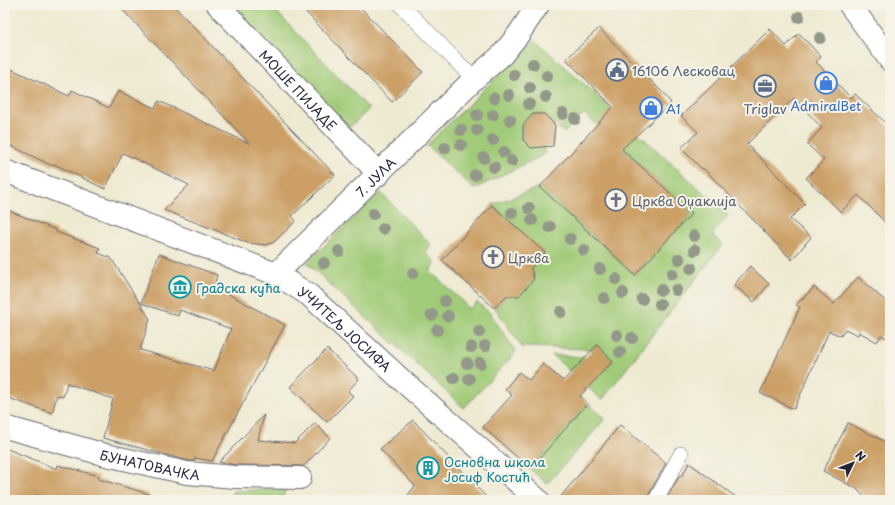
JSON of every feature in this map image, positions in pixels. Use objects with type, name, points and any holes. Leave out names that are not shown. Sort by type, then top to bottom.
[{"type":"street","name":"МОШЕ ПИЈАДЕ","points":[[218,5],[379,174]]},
{"type":"street","name":"7. ЈУЛА","points":[[276,274],[474,80],[502,55],[518,35],[538,5]]},
{"type":"street","points":[[850,5],[890,60]]},
{"type":"street","name":"УЧИТЕЉ ЈОСИФА","points":[[5,171],[276,274],[309,295],[405,383],[538,500]]},
{"type":"street","name":"БУНАТОВАЧКА","points":[[5,427],[106,455],[187,473],[235,477],[300,478]]},
{"type":"lane","points":[[401,5],[474,80]]},
{"type":"lane","points":[[656,500],[681,454]]},
{"type":"green space","points":[[226,5],[270,5],[369,109],[346,131]]},
{"type":"green space","points":[[535,40],[728,215],[712,235],[723,244],[602,400],[552,355],[585,357],[579,364],[596,379],[613,361],[597,345],[592,349],[522,347],[495,308],[506,296],[519,295],[534,279],[531,268],[545,253],[492,205],[540,187],[635,275],[692,213],[584,113],[564,133],[544,114],[533,114],[523,125],[523,140],[543,147],[545,154],[474,189],[427,145]]},
{"type":"green space","points":[[380,192],[431,245],[425,252],[435,262],[430,271],[470,309],[477,302],[490,313],[516,352],[464,408],[307,263]]},
{"type":"green space","points":[[588,403],[605,419],[547,484],[530,469]]},
{"type":"green space","points":[[286,488],[282,500],[230,500],[233,491]]},
{"type":"building","points":[[118,5],[173,5],[335,175],[292,216],[296,221],[274,242],[266,245],[248,243],[164,210],[189,185],[123,153],[105,189],[54,164],[53,166],[5,143],[5,66],[69,96],[72,90],[109,108],[118,91],[155,108],[159,101],[250,144]]},
{"type":"building","points":[[299,5],[358,5],[423,72],[392,102]]},
{"type":"building","name":"Црква Оџаклија","points":[[599,28],[671,103],[622,149],[692,213],[635,275],[540,187],[613,107],[566,59]]},
{"type":"building","points":[[770,29],[786,46],[799,33],[821,57],[816,62],[851,98],[855,94],[890,127],[890,227],[858,195],[841,212],[806,178],[824,160],[807,144],[822,128],[794,98],[747,144],[805,204],[790,219],[811,237],[792,260],[703,168],[702,169],[681,148],[698,132],[681,116]]},
{"type":"building","points":[[533,114],[544,114],[555,125],[553,146],[531,148],[523,140],[523,125]]},
{"type":"building","name":"Црква","points":[[492,205],[545,253],[531,268],[534,279],[519,296],[506,296],[494,308],[442,260]]},
{"type":"building","points":[[5,209],[56,230],[56,232],[100,248],[98,253],[111,258],[150,319],[140,350],[214,371],[231,329],[180,310],[178,316],[141,303],[159,254],[217,275],[214,286],[285,325],[212,461],[195,458],[194,461],[189,461],[103,438],[113,399],[67,383],[63,397],[57,395],[52,413],[5,397]]},
{"type":"building","points":[[750,266],[769,284],[754,302],[734,285]]},
{"type":"building","points":[[858,277],[890,305],[890,340],[881,335],[877,342],[859,332],[858,335],[845,329],[841,336],[829,331],[794,409],[760,393],[800,307],[796,305],[814,287],[834,304]]},
{"type":"building","points":[[597,345],[613,361],[580,396],[588,403],[530,469],[483,427],[512,395],[505,389],[519,372],[529,380],[543,364],[563,381]]},
{"type":"building","points":[[327,349],[359,379],[348,391],[353,396],[327,422],[290,387]]},
{"type":"building","points":[[264,415],[258,440],[295,443],[315,423],[330,438],[304,466],[236,465],[219,462]]},
{"type":"building","name":"Основна школа Јосиф Костић","points":[[413,420],[489,500],[404,500],[415,486],[380,449]]},
{"type":"building","points":[[848,423],[890,444],[890,500],[867,500],[857,489],[823,471]]},
{"type":"building","points":[[620,425],[666,463],[647,500],[558,500]]},
{"type":"building","points":[[5,448],[57,469],[58,465],[99,476],[98,479],[149,494],[149,500],[54,500],[36,495],[34,500],[5,500]]},
{"type":"building","points":[[689,463],[740,500],[666,500],[680,475],[682,476]]},
{"type":"place","name":"16106 Лесковац","points":[[617,70]]},
{"type":"place","name":"AdmiralBet","points":[[826,83]]},
{"type":"place","name":"Triglav","points":[[765,86]]},
{"type":"place","name":"A1","points":[[651,108]]},
{"type":"place","name":"Црква Оџаклија","points":[[616,200]]},
{"type":"place","name":"Црква","points":[[493,257]]},
{"type":"place","name":"Градска кућа","points":[[180,287]]},
{"type":"place","name":"Основна школа Јосиф Костић","points":[[428,468]]}]
